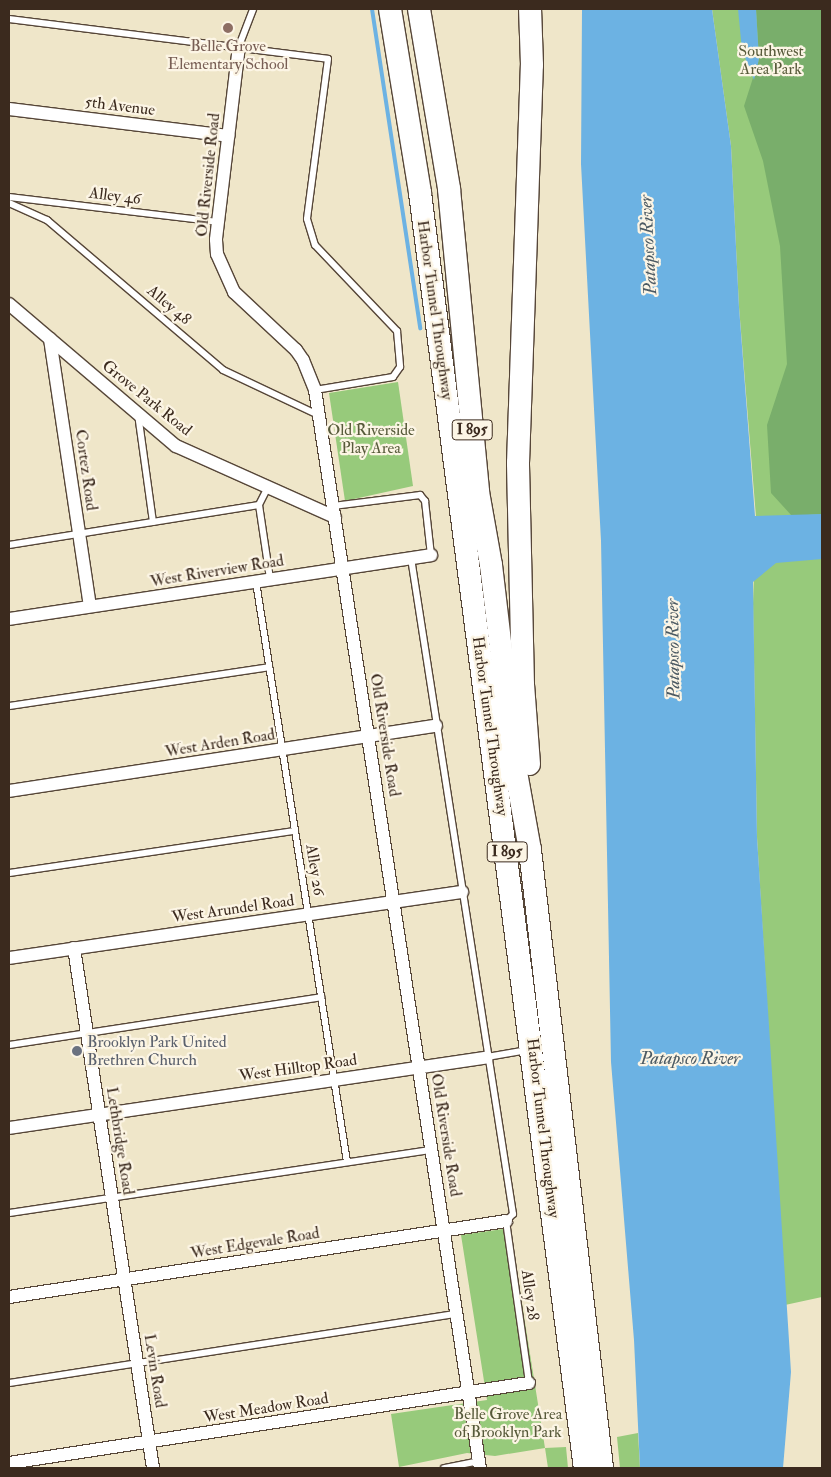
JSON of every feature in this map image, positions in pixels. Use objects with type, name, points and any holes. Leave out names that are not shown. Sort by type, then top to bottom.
[{"type":"highway","name":"Harbor Tunnel Throughway","points":[[390,9],[420,193],[533,1049],[585,1468]]},
{"type":"highway","name":"Harbor Tunnel Throughway","points":[[399,9],[419,146],[420,193]]},
{"type":"highway","name":"Harbor Tunnel Throughway","points":[[419,9],[449,188],[478,492],[491,566],[514,761],[530,850],[602,1468]]},
{"type":"highway","name":"Harbor Tunnel Throughway","points":[[530,9],[532,65],[518,482],[522,685],[532,806],[530,850]]},
{"type":"street","name":"Old Riverside Road","points":[[239,46],[218,222],[217,254],[234,292],[296,350],[303,360],[316,390],[479,1465]]},
{"type":"street","name":"5th Avenue","points":[[9,109],[228,136]]},
{"type":"street","name":"Grove Park Road","points":[[9,304],[176,446],[268,487],[334,511]]},
{"type":"street","name":"Cortez Road","points":[[50,339],[90,606]]},
{"type":"street","name":"West Riverview Road","points":[[9,619],[431,555]]},
{"type":"street","name":"West Arden Road","points":[[9,791],[436,726]]},
{"type":"street","name":"West Arundel Road","points":[[9,958],[462,892]]},
{"type":"street","name":"Lethbridge Road","points":[[74,948],[125,1279]]},
{"type":"street","name":"West Hilltop Road","points":[[9,1128],[487,1057]]},
{"type":"street","name":"West Edgevale Road","points":[[9,1297],[444,1231],[510,1218]]},
{"type":"street","name":"Levin Road","points":[[125,1279],[153,1468]]},
{"type":"street","name":"West Meadow Road","points":[[9,1463],[529,1383]]},
{"type":"lane","points":[[239,46],[253,9]]},
{"type":"lane","points":[[9,19],[239,46],[328,59],[307,219],[316,245],[397,331],[398,374],[393,377],[316,390]]},
{"type":"lane","name":"Alley 46","points":[[9,197],[218,222]]},
{"type":"lane","name":"Alley 48","points":[[9,204],[47,220],[223,370],[320,416]]},
{"type":"lane","points":[[137,413],[153,522]]},
{"type":"lane","points":[[268,487],[259,505],[270,579]]},
{"type":"lane","points":[[334,511],[420,494],[425,501],[431,555]]},
{"type":"lane","points":[[9,545],[259,505]]},
{"type":"lane","name":"Alley 28","points":[[411,558],[487,1057],[510,1218],[529,1383]]},
{"type":"lane","name":"Alley 26","points":[[256,582],[347,1162]]},
{"type":"lane","points":[[9,706],[270,667]]},
{"type":"lane","points":[[9,874],[295,831]]},
{"type":"lane","points":[[9,1046],[321,997]]},
{"type":"lane","name":"West Hilltop Road","points":[[487,1057],[533,1049]]},
{"type":"lane","points":[[9,1214],[432,1150]]},
{"type":"lane","points":[[9,1384],[457,1314]]},
{"type":"lane","points":[[444,1468],[479,1465]]},
{"type":"green space","name":"Southwest Area Park","points":[[712,9],[822,9],[822,1297],[785,1305],[757,837],[753,603],[756,517],[739,307],[731,146]]},
{"type":"green space","points":[[756,9],[822,9],[822,514],[792,516],[771,493],[767,425],[787,364],[780,246],[763,161],[744,106],[759,59]]},
{"type":"green space","name":"Old Riverside Play Area","points":[[398,382],[413,486],[345,501],[329,393]]},
{"type":"green space","name":"Belle Grove Area of Brooklyn Park","points":[[510,1228],[545,1448],[495,1456],[467,1453],[399,1467],[391,1414],[487,1400],[461,1235]]},
{"type":"green space","points":[[638,1433],[640,1468],[620,1468],[617,1437]]},
{"type":"green space","points":[[566,1447],[568,1468],[548,1468],[545,1448]]},
{"type":"water","name":"Patapsco River","points":[[582,9],[712,9],[731,146],[739,307],[755,516],[822,514],[822,559],[776,563],[753,582],[757,837],[791,1372],[783,1468],[640,1468],[634,1340],[611,1062],[601,541],[581,164]]},
{"type":"water","points":[[738,9],[756,9],[759,59],[754,80],[742,50]]},
{"type":"waterway","points":[[372,9],[420,328]]},
{"type":"place","name":"Belle Grove Elementary School","points":[[228,28]]},
{"type":"place","name":"Brooklyn Park United Brethren Church","points":[[77,1051]]}]
